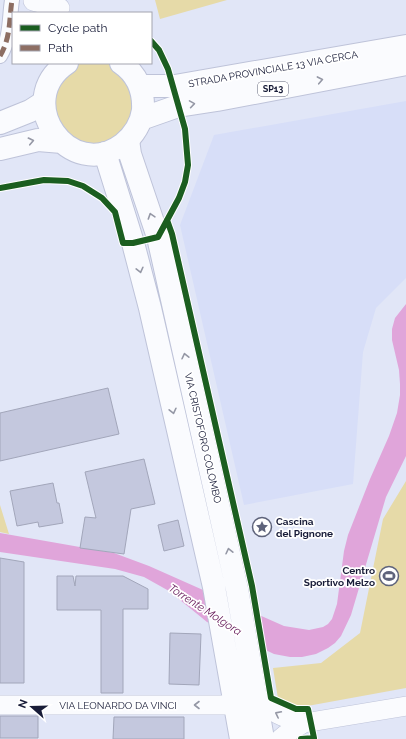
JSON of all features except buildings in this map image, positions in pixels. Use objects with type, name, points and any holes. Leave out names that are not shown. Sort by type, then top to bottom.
[{"type":"street","points":[[0,56],[6,44],[10,24],[12,0]]},
{"type":"street","points":[[34,5],[59,7]]},
{"type":"street","name":"STRADA PROVINCIALE 13 VIA CERCA","points":[[140,86],[175,86],[406,46]]},
{"type":"street","points":[[59,66],[48,85],[44,102],[47,120],[56,137],[72,149],[86,154],[98,154],[114,150],[128,140],[134,133],[141,119],[143,102],[140,86],[133,74],[122,64]]},
{"type":"street","name":"STRADA PROVINCIALE 13 VIA CERCA","points":[[141,119],[178,106],[406,64]]},
{"type":"street","points":[[0,123],[30,111],[44,102]]},
{"type":"street","points":[[0,149],[38,140],[62,142]]},
{"type":"street","name":"VIA CRISTOFORO COLOMBO","points":[[128,140],[130,154],[158,238],[237,589],[263,739]]},
{"type":"street","points":[[105,153],[135,250],[214,587],[241,739]]},
{"type":"street","points":[[256,697],[272,712],[304,724]]},
{"type":"street","name":"VIA LEONARDO DA VINCI","points":[[0,705],[236,705]]},
{"type":"street","points":[[280,739],[304,724],[406,706]]},
{"type":"shaded area","points":[[155,0],[227,0],[160,19]]},
{"type":"shaded area","points":[[78,64],[111,64],[127,75],[136,113],[122,135],[98,146],[72,140],[55,121],[55,86],[71,67]]},
{"type":"shaded area","points":[[406,101],[406,278],[376,308],[363,352],[353,484],[244,505],[180,225],[214,135]]},
{"type":"shaded area","name":"Centro Sportivo Melzo","points":[[406,481],[406,688],[280,711],[273,668],[321,663],[360,633],[383,519]]},
{"type":"shaded area","points":[[0,505],[9,534],[0,532]]},
{"type":"water","name":"Torrente Molgora","points":[[406,304],[406,456],[386,497],[351,615],[341,636],[328,648],[316,654],[302,657],[290,657],[274,654],[207,622],[169,591],[144,577],[115,569],[0,552],[0,533],[114,553],[149,566],[284,626],[309,630],[323,627],[328,624],[332,619],[337,604],[344,551],[348,535],[397,413],[400,384],[399,370],[392,340],[392,329],[395,318]]},
{"type":"marked path","points":[[0,56],[4,49],[8,35],[12,0]]},
{"type":"cycle path","points":[[0,188],[44,180],[68,181],[83,186],[102,198],[115,212],[123,243],[133,243],[158,237],[179,198],[185,182],[188,165],[185,129],[168,69],[159,50],[152,42]]},
{"type":"cycle path","points":[[167,220],[172,234],[252,586],[271,698],[296,709],[308,709],[314,738],[301,739]]},
{"type":"place","name":"Cascina del Pignone","points":[[262,527]]},
{"type":"place","name":"Centro Sportivo Melzo","points":[[389,576]]}]
